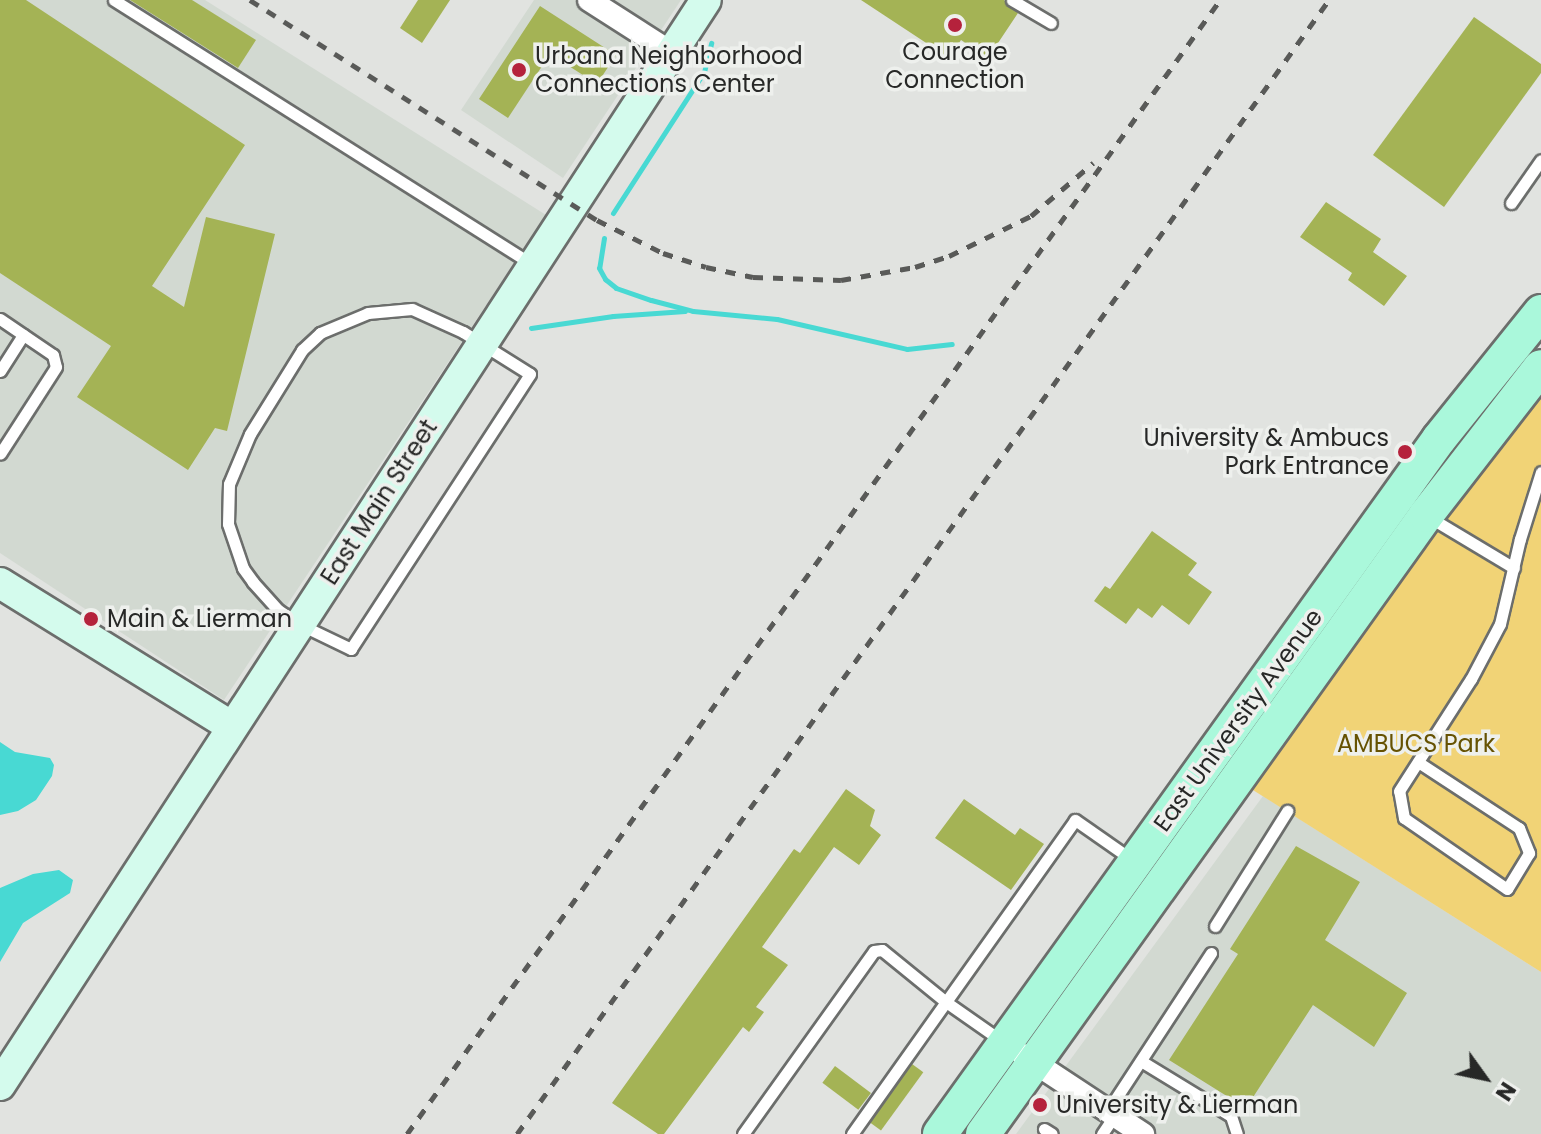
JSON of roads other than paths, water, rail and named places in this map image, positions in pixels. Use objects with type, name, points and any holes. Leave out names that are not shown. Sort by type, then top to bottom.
[{"type":"main road","name":"East Main Street","points":[[0,1084],[706,0]]},
{"type":"main road","name":"East University Avenue","points":[[983,1134],[1413,506],[1541,312]]},
{"type":"main road","name":"East University Avenue","points":[[940,1134],[1135,862],[1413,506],[1541,367]]},
{"type":"main road","points":[[0,583],[232,727]]},
{"type":"street","points":[[589,0],[672,53]]},
{"type":"street","points":[[1006,1043],[1108,1121],[1143,1134]]},
{"type":"lane","points":[[114,0],[533,265]]},
{"type":"lane","points":[[1012,0],[1051,23]]},
{"type":"lane","points":[[1511,203],[1541,160]]},
{"type":"lane","points":[[412,309],[482,343],[530,374],[521,388],[351,649],[299,624],[263,595],[243,568],[228,524],[226,503],[236,460],[302,350],[320,333],[343,320],[368,313],[412,309]]},
{"type":"lane","points":[[0,319],[53,355],[56,367],[0,454]]},
{"type":"lane","points":[[0,371],[23,335]]},
{"type":"lane","points":[[1418,762],[1519,828],[1529,853],[1507,889],[1404,818],[1399,791],[1471,679],[1500,624],[1541,472]]},
{"type":"lane","points":[[1413,506],[1514,568]]},
{"type":"lane","points":[[1215,926],[1287,811]]},
{"type":"lane","points":[[852,1134],[1075,820],[1135,862]]},
{"type":"lane","points":[[743,1134],[874,951],[882,950],[946,1002],[1006,1043]]},
{"type":"lane","points":[[1108,1121],[1141,1061],[1211,953]]},
{"type":"lane","points":[[1141,1061],[1231,1116],[1237,1134]]},
{"type":"water","points":[[0,742],[15,752],[50,758],[54,765],[52,776],[36,800],[18,811],[0,815]]},
{"type":"water","points":[[59,870],[73,880],[70,893],[23,923],[0,962],[0,888],[33,874]]},
{"type":"waterway","points":[[613,213],[704,72],[711,43]]},
{"type":"waterway","points":[[604,238],[599,268],[605,279],[616,288],[651,300],[693,311],[777,319],[907,349],[952,344]]},
{"type":"waterway","points":[[531,328],[613,316],[685,311]]},
{"type":"railway","points":[[250,0],[597,220],[663,253],[706,267],[753,277],[841,280],[915,267],[949,256],[1031,216],[1093,163]]},
{"type":"railway","points":[[407,1134],[1220,0]]},
{"type":"railway","points":[[517,1134],[1329,0]]},
{"type":"place","name":"Courage Connection","points":[[955,25]]},
{"type":"place","name":"Urbana Neighborhood Connections Center","points":[[519,70]]},
{"type":"place","name":"University & Ambucs Park Entrance","points":[[1405,452]]},
{"type":"place","name":"Main & Lierman","points":[[91,619]]},
{"type":"place","name":"University & Lierman","points":[[1040,1105]]},
{"type":"park label","name":"AMBUCS Park","points":[[1416,744]]}]
